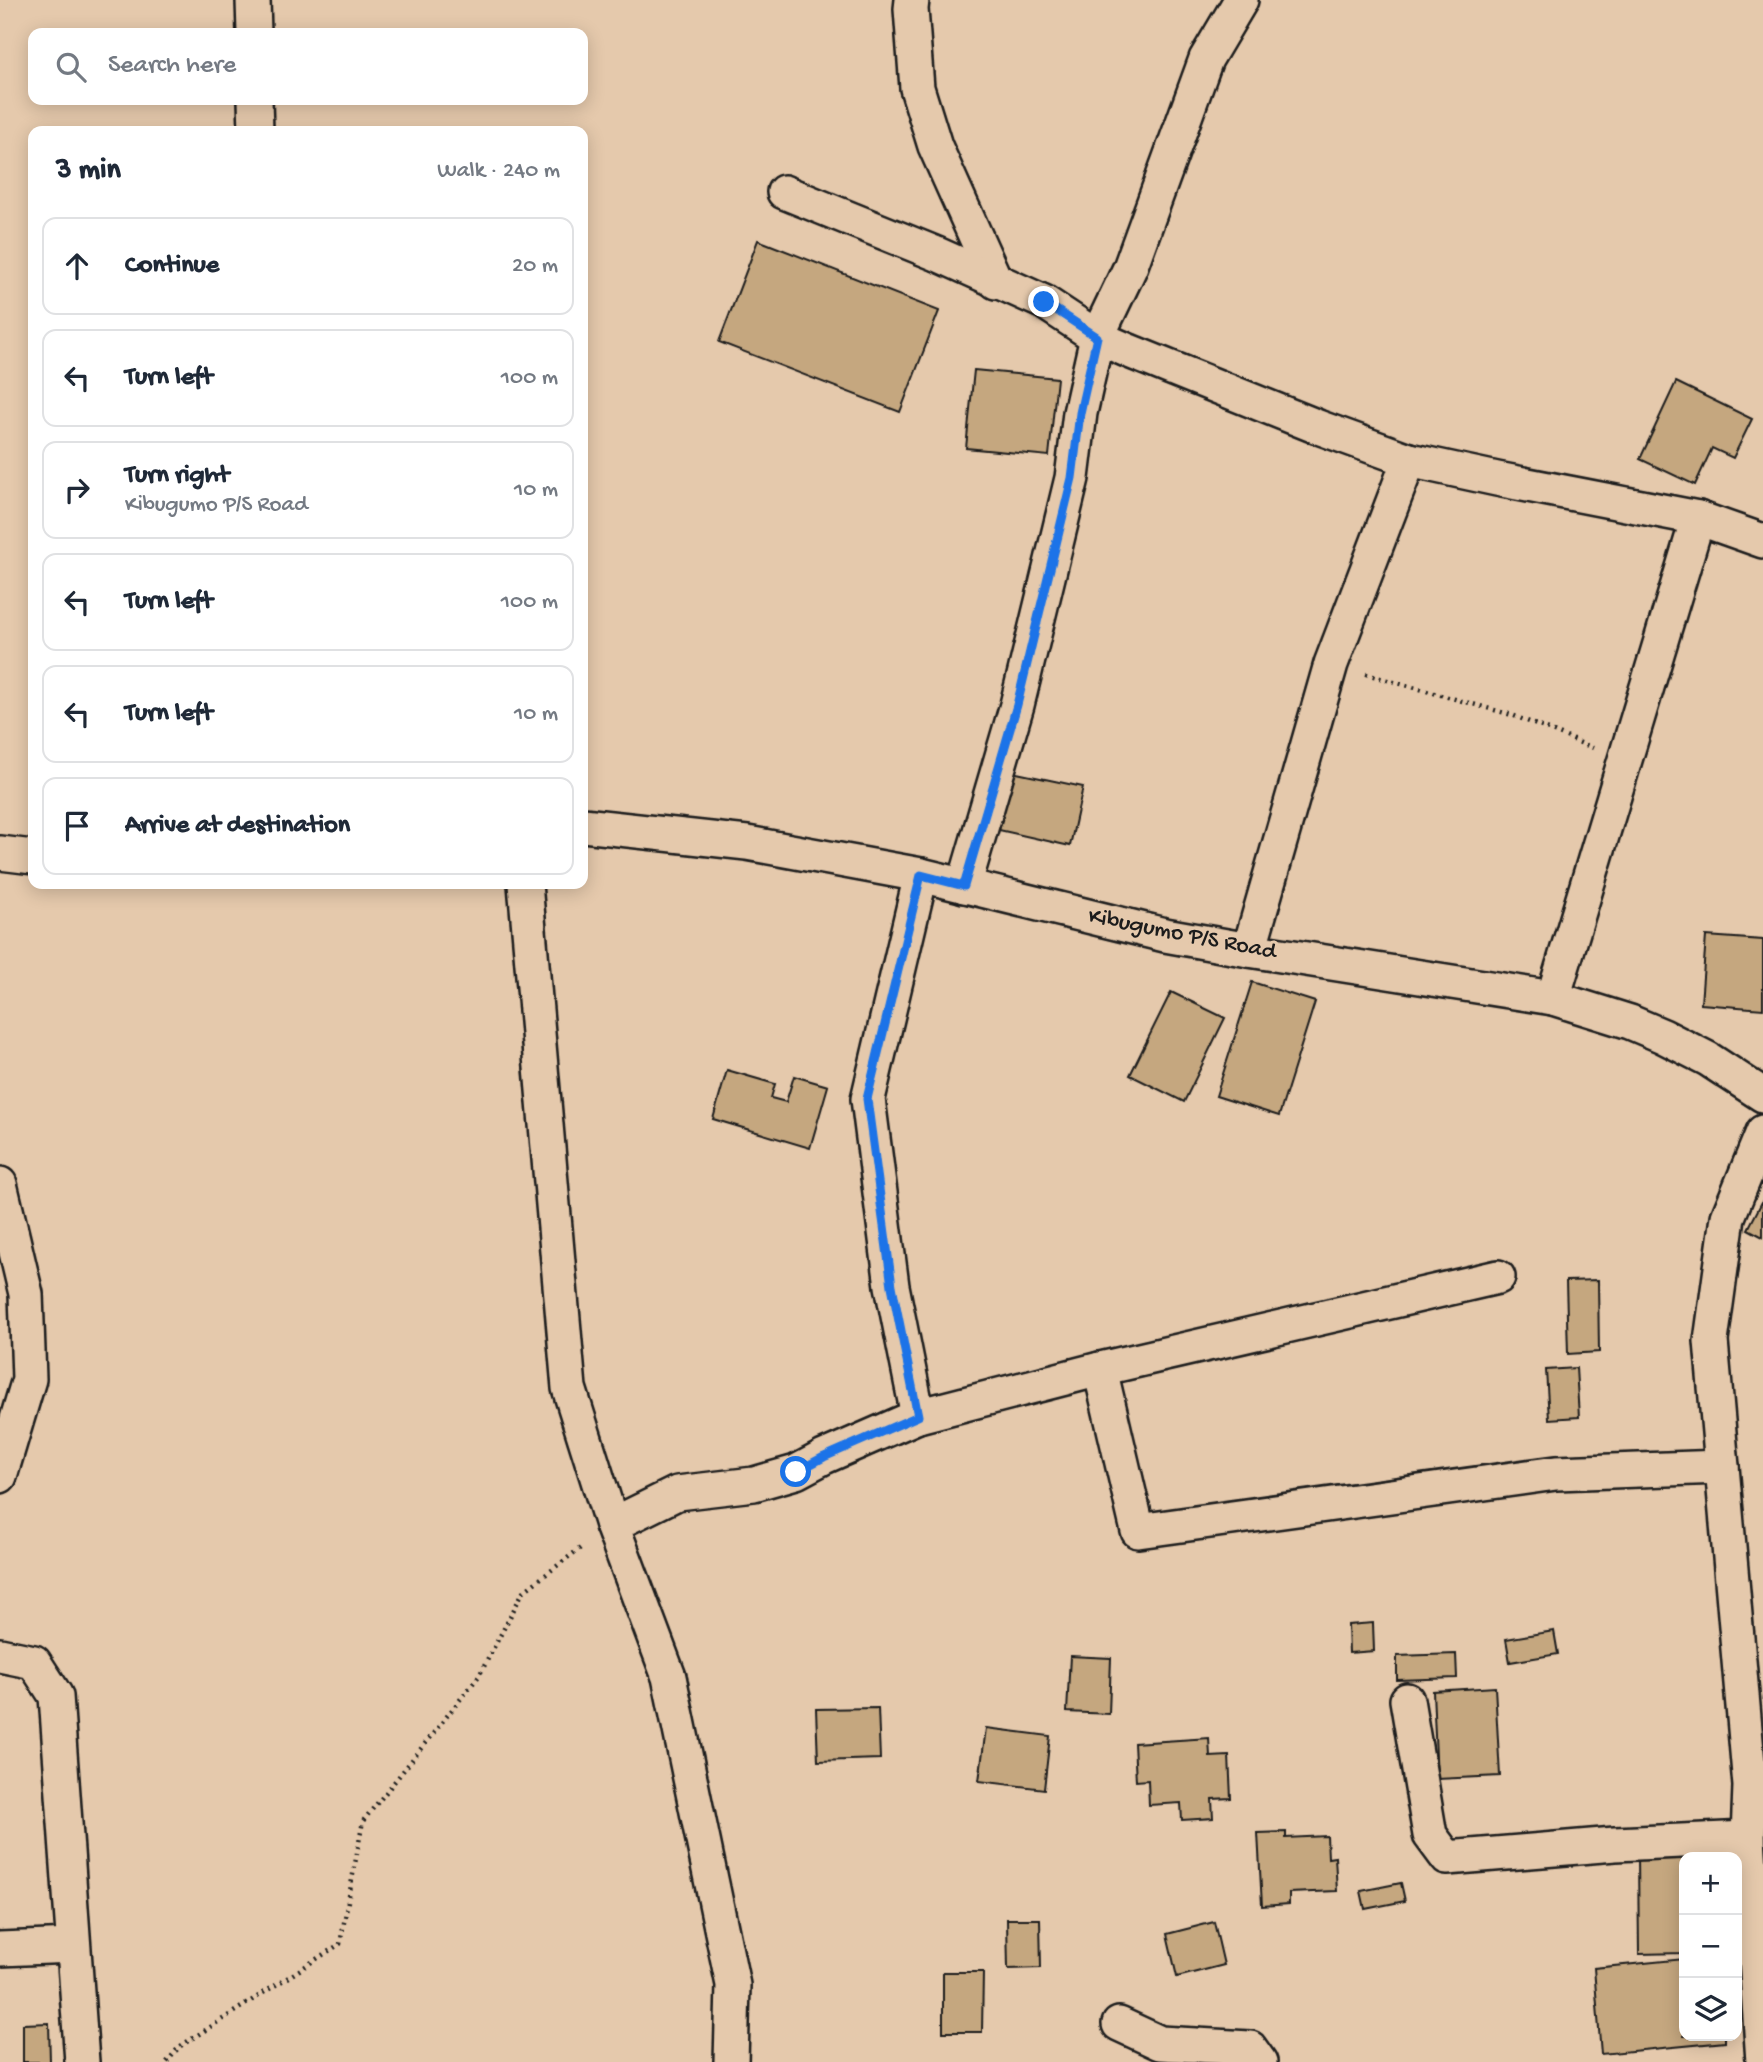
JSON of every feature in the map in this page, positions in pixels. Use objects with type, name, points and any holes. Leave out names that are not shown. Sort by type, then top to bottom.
[{"type":"street","points":[[253,0],[254,28]]},
{"type":"street","points":[[912,0],[917,88],[935,146],[996,282]]},
{"type":"street","points":[[964,886],[1017,705],[1072,478],[1080,413],[1097,337],[1130,268],[1206,59],[1241,0]]},
{"type":"street","points":[[255,105],[256,126]]},
{"type":"street","points":[[784,192],[937,254],[1044,302],[1097,337],[1305,422],[1409,460],[1698,518],[1763,541]]},
{"type":"street","points":[[1249,950],[1331,664],[1409,460]]},
{"type":"street","points":[[1553,998],[1698,518]]},
{"type":"street","name":"Kibugumo P/S Road","points":[[588,826],[747,844],[921,875],[1165,935],[1553,998],[1630,1022],[1662,1036],[1708,1059],[1763,1095]]},
{"type":"street","points":[[0,853],[28,856]]},
{"type":"street","points":[[918,1416],[892,1286],[867,1099],[921,875]]},
{"type":"street","points":[[525,889],[569,1388],[612,1525],[669,1677],[733,1984],[731,2062]]},
{"type":"street","points":[[1763,1132],[1728,1217],[1711,1341],[1721,1467],[1756,1786],[1748,1838],[1763,2062]]},
{"type":"street","points":[[0,1184],[26,1294],[29,1379],[0,1476]]},
{"type":"street","points":[[612,1525],[677,1493],[754,1483],[796,1472],[918,1416],[1100,1369],[1498,1276]]},
{"type":"street","points":[[1100,1369],[1138,1531],[1556,1473],[1721,1467]]},
{"type":"street","points":[[0,1656],[34,1662],[55,1696],[82,2062]]},
{"type":"street","points":[[1407,1700],[1430,1835],[1447,1858],[1615,1844],[1748,1838]]},
{"type":"street","points":[[0,1949],[73,1946]]},
{"type":"street","points":[[1119,2024],[1160,2043],[1250,2048],[1260,2062]]},
{"type":"path","points":[[1331,664],[1512,715],[1625,761]]},
{"type":"path","points":[[167,2062],[179,2048],[340,1944],[363,1821],[479,1676],[523,1592],[612,1525]]},
{"type":"building","points":[[758,240],[939,311],[900,412],[719,342]]},
{"type":"building","points":[[974,370],[1057,378],[1049,456],[966,448]]},
{"type":"building","points":[[1676,382],[1752,419],[1733,458],[1712,448],[1695,485],[1640,459]]},
{"type":"building","points":[[1012,772],[1083,787],[1070,846],[999,830]]},
{"type":"building","points":[[1706,936],[1763,940],[1763,1009],[1701,1004]]},
{"type":"building","points":[[1252,982],[1315,1002],[1279,1116],[1216,1096]]},
{"type":"building","points":[[1171,992],[1225,1018],[1184,1102],[1130,1075]]},
{"type":"building","points":[[727,1070],[775,1084],[771,1098],[786,1102],[794,1076],[828,1086],[810,1148],[713,1119]]},
{"type":"building","points":[[1763,1200],[1763,1237],[1748,1229]]},
{"type":"building","points":[[1598,1280],[1599,1352],[1568,1354],[1566,1281]]},
{"type":"building","points":[[1576,1368],[1579,1417],[1549,1419],[1546,1370]]},
{"type":"building","points":[[1373,1623],[1374,1651],[1349,1653],[1348,1625]]},
{"type":"building","points":[[1554,1631],[1558,1654],[1510,1662],[1506,1639]]},
{"type":"building","points":[[1456,1654],[1457,1678],[1397,1680],[1397,1656]]},
{"type":"building","points":[[1070,1656],[1111,1658],[1109,1714],[1067,1712]]},
{"type":"building","points":[[1495,1687],[1500,1776],[1437,1779],[1433,1691]]},
{"type":"building","points":[[878,1708],[880,1759],[818,1761],[816,1709]]},
{"type":"building","points":[[986,1728],[1050,1736],[1044,1789],[979,1781]]},
{"type":"building","points":[[1209,1738],[1210,1757],[1229,1756],[1231,1798],[1212,1799],[1213,1818],[1182,1820],[1181,1803],[1149,1805],[1148,1780],[1136,1781],[1134,1743]]},
{"type":"building","points":[[1286,1832],[1286,1838],[1327,1836],[1328,1858],[1335,1857],[1337,1891],[1289,1893],[1289,1904],[1262,1906],[1258,1833]]},
{"type":"building","points":[[1638,1854],[1679,1857],[1679,1953],[1639,1954]]},
{"type":"building","points":[[1401,1883],[1405,1901],[1365,1909],[1361,1891]]},
{"type":"building","points":[[1007,1919],[1040,1919],[1041,1968],[1008,1969]]},
{"type":"building","points":[[1214,1922],[1224,1965],[1177,1977],[1167,1934]]},
{"type":"building","points":[[1679,1960],[1679,2041],[1725,2042],[1601,2054],[1594,1968]]},
{"type":"building","points":[[943,1972],[983,1972],[982,2032],[943,2032]]},
{"type":"building","points":[[49,2023],[50,2062],[23,2062],[23,2024]]},
{"type":"route","points":[[796,1472],[918,1416],[892,1286],[867,1099],[921,875],[964,886],[1017,705],[1072,478],[1080,413],[1097,337],[1044,302]]}]
